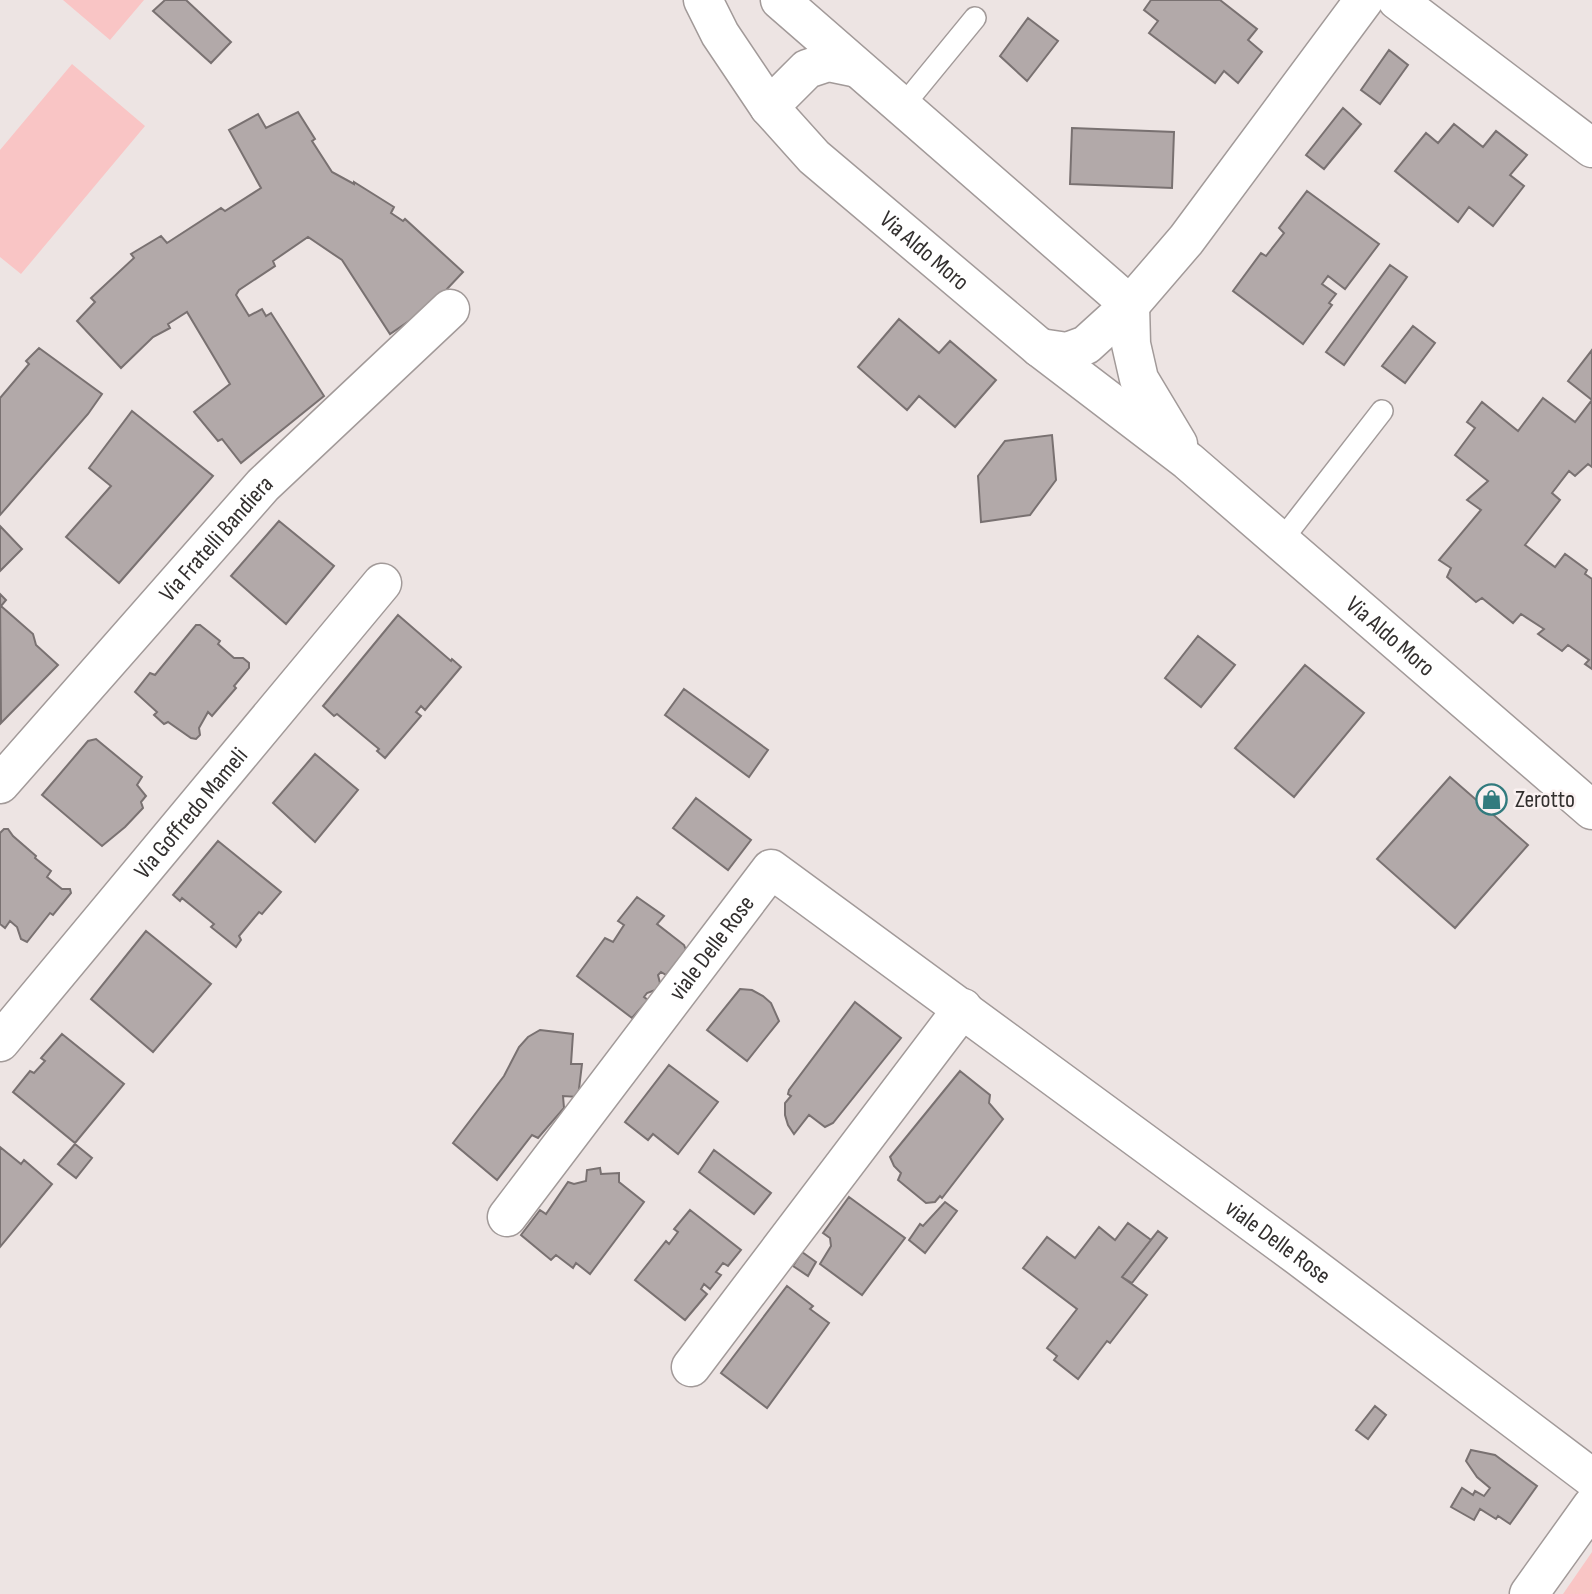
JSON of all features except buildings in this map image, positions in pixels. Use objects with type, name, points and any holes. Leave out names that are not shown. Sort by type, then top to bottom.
[{"type":"street","name":"Via Aldo Moro","points":[[703,0],[720,34],[769,107],[814,157],[1040,348],[1188,461],[1592,810]]},
{"type":"street","points":[[780,0],[1130,305]]},
{"type":"street","points":[[1040,348],[1067,352],[1086,345],[1130,305],[1186,240],[1364,0]]},
{"type":"street","points":[[1397,0],[1592,148]]},
{"type":"street","points":[[769,107],[807,69],[828,62],[857,68]]},
{"type":"street","name":"Via Aldo Moro","points":[[1130,305],[1131,344],[1139,379],[1188,461]]},
{"type":"street","name":"Via Fratelli Bandiera","points":[[0,784],[263,485],[450,309]]},
{"type":"street","name":"Via Goffredo Mameli","points":[[0,1042],[382,583]]},
{"type":"street","name":"viale Delle Rose","points":[[507,1217],[771,869],[963,1008],[1592,1478]]},
{"type":"street","points":[[691,1367],[963,1008]]},
{"type":"street","points":[[1529,1594],[1592,1506]]},
{"type":"lane","points":[[902,107],[975,18]]},
{"type":"lane","points":[[1281,541],[1382,411]]},
{"type":"shaded area","points":[[63,0],[144,0],[110,40]]},
{"type":"shaded area","points":[[72,64],[145,126],[21,274],[0,257],[0,150]]},
{"type":"shaded area","points":[[1592,1552],[1592,1594],[1563,1594]]},
{"type":"place","name":"Zerotto","points":[[1492,799]]}]
